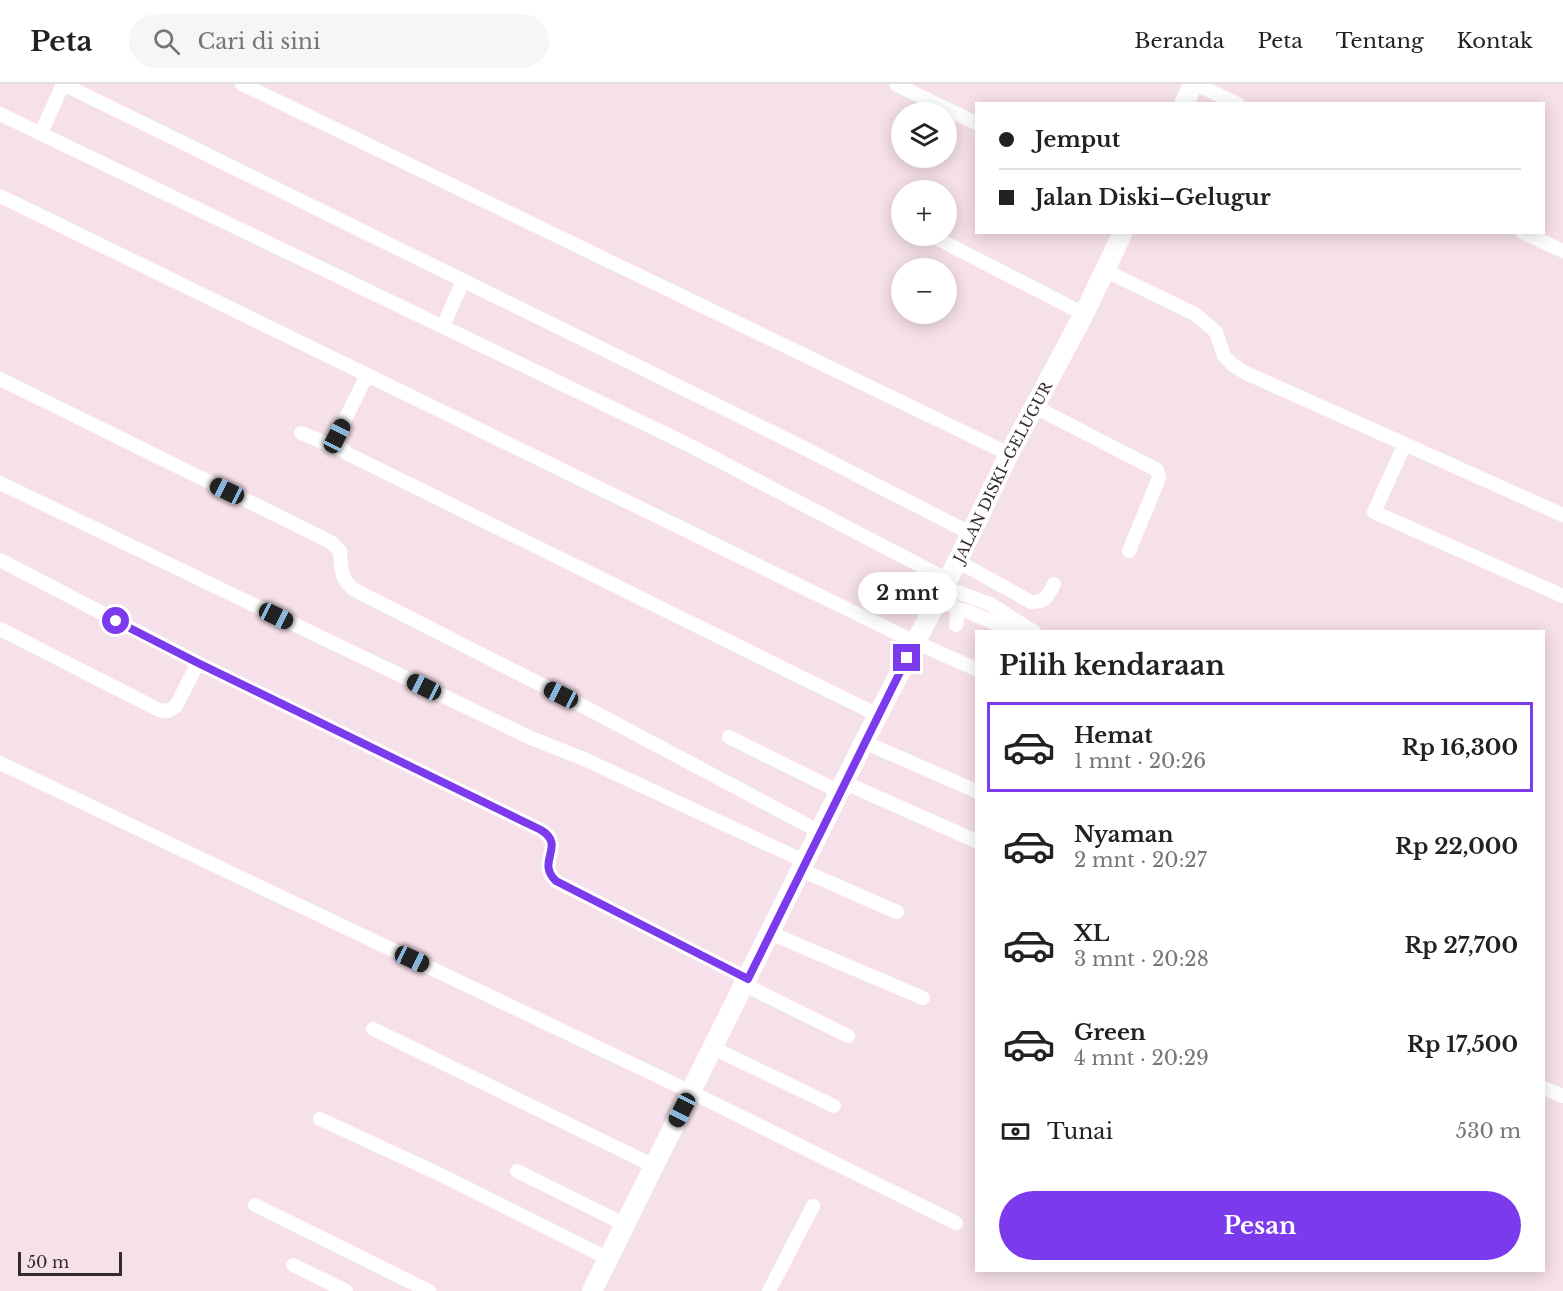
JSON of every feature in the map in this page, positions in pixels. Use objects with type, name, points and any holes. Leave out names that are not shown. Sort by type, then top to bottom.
[{"type":"main road","points":[[1185,102],[1194,84]]},
{"type":"main road","name":"JALAN DISKI–GELUGUR","points":[[592,1291],[915,642],[950,595],[957,561],[970,533],[1106,271],[1122,234]]},
{"type":"street","points":[[41,133],[63,84],[798,445],[970,533]]},
{"type":"street","points":[[242,84],[1009,454]]},
{"type":"street","points":[[1194,84],[1234,102]]},
{"type":"street","points":[[897,85],[975,123]]},
{"type":"street","points":[[0,114],[691,446],[950,595],[967,611],[1010,630]]},
{"type":"street","points":[[0,196],[915,642],[975,669]]},
{"type":"street","points":[[1526,234],[1563,251]]},
{"type":"street","points":[[951,246],[1084,314]]},
{"type":"street","points":[[1106,271],[1195,314],[1216,332],[1224,356],[1233,365],[1563,516]]},
{"type":"street","points":[[443,326],[463,281]]},
{"type":"street","points":[[340,449],[337,436],[367,375]]},
{"type":"street","points":[[0,379],[331,542],[340,551],[341,576],[353,589],[581,705],[820,831]]},
{"type":"street","points":[[1035,407],[1157,470],[1159,478],[1129,551]]},
{"type":"street","points":[[301,433],[340,449],[878,715]]},
{"type":"street","points":[[1405,444],[1374,512],[1563,596]]},
{"type":"street","points":[[0,483],[531,738],[584,759],[897,912]]},
{"type":"street","points":[[0,560],[198,663],[541,830],[549,835],[552,841],[547,866],[549,874],[556,881],[848,1035]]},
{"type":"street","points":[[957,561],[1031,602],[1038,603],[1047,598],[1054,584]]},
{"type":"street","points":[[950,595],[956,625]]},
{"type":"street","points":[[950,595],[999,608],[1031,630]]},
{"type":"street","points":[[0,629],[159,710],[168,711],[176,706],[198,663]]},
{"type":"street","points":[[729,737],[842,788],[975,841]]},
{"type":"street","points":[[864,742],[975,791]]},
{"type":"street","points":[[0,763],[691,1092],[956,1222]]},
{"type":"street","points":[[770,933],[923,998]]},
{"type":"street","points":[[373,1029],[654,1166]]},
{"type":"street","points":[[713,1048],[834,1106]]},
{"type":"street","points":[[1545,1088],[1563,1096]]},
{"type":"street","points":[[320,1119],[439,1174],[609,1259]]},
{"type":"street","points":[[518,1172],[626,1224]]},
{"type":"street","points":[[255,1205],[429,1291]]},
{"type":"street","points":[[769,1291],[813,1206]]},
{"type":"street","points":[[293,1265],[346,1291]]},
{"type":"route","points":[[116,621],[541,830],[549,835],[552,841],[547,866],[549,874],[556,881],[748,979],[907,658]]}]
